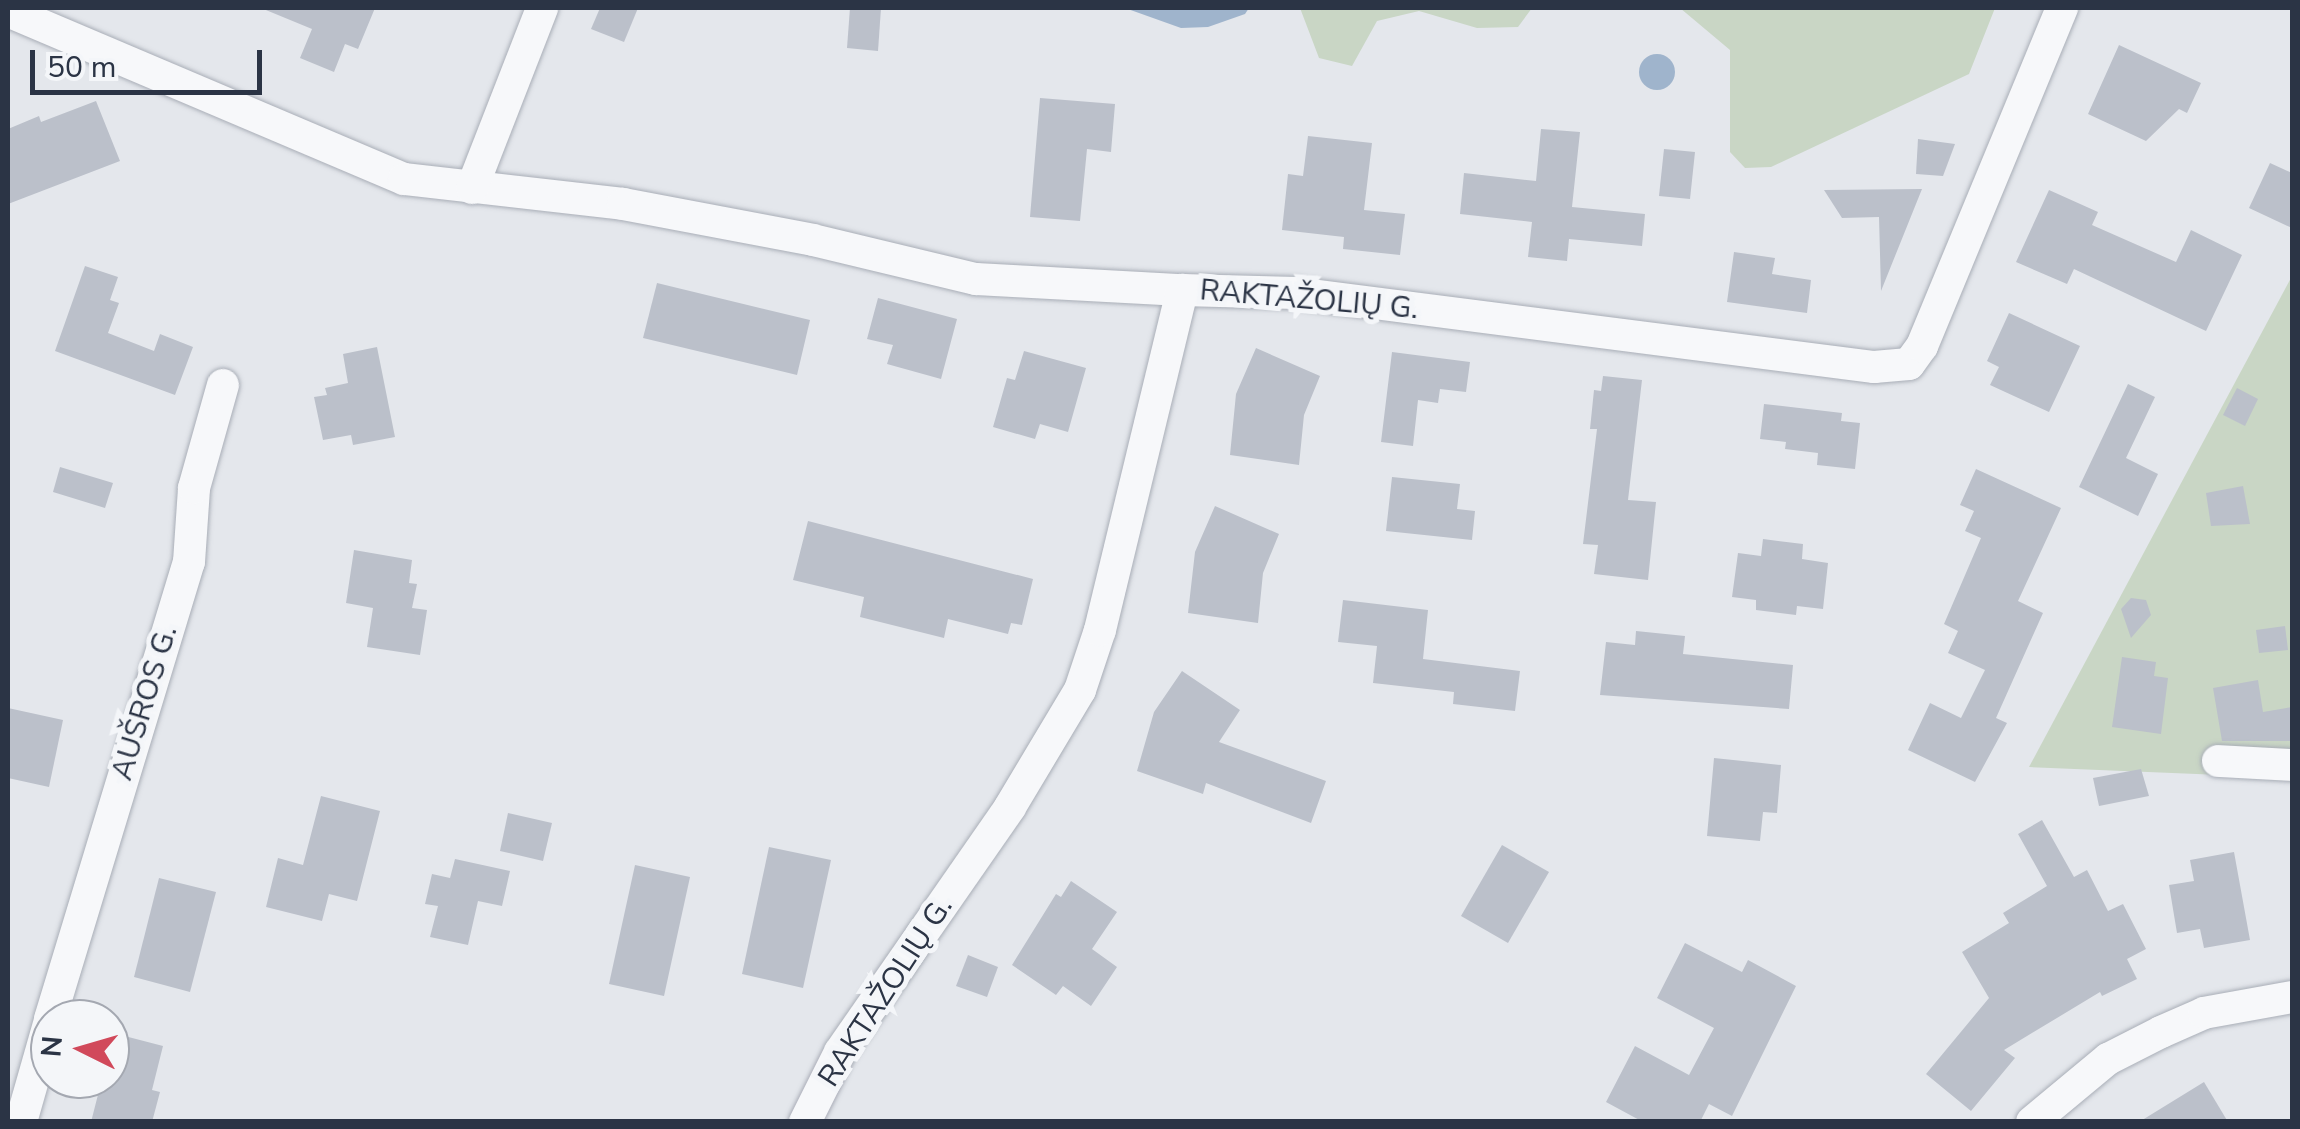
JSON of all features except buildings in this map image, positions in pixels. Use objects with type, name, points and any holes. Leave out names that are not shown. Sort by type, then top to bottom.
[{"type":"street","points":[[472,188],[542,8]]},
{"type":"street","name":"RAKTAŽOLIŲ G.","points":[[805,1122],[840,1052],[1010,807],[1080,690],[1100,630],[1182,290],[1296,294],[1874,366],[1909,364],[1922,346],[2062,8]]},
{"type":"street","points":[[8,11],[386,172],[472,188],[623,204],[812,240],[976,279],[1182,290]]},
{"type":"street","name":"AUŠROS G.","points":[[56,999],[189,562],[194,488],[222,385]]},
{"type":"street","points":[[2218,761],[2292,765]]},
{"type":"street","points":[[2032,1122],[2108,1059],[2161,1032],[2204,1013],[2292,997]]},
{"type":"street","name":"AUŠROS G.","points":[[22,1122],[30,1093]]},
{"type":"green space","points":[[1300,8],[1532,8],[1518,27],[1477,28],[1419,11],[1377,21],[1352,66],[1319,58]]},
{"type":"green space","points":[[1680,8],[1995,8],[1969,74],[1771,167],[1745,168],[1730,152],[1730,50]]},
{"type":"green space","points":[[2292,276],[2292,778],[2029,767]]},
{"type":"water","points":[[1125,8],[1249,8],[1245,14],[1208,27],[1181,28]]},
{"type":"water","points":[[1657,54],[1670,59],[1675,72],[1670,85],[1657,90],[1644,85],[1639,72],[1644,59]]}]
